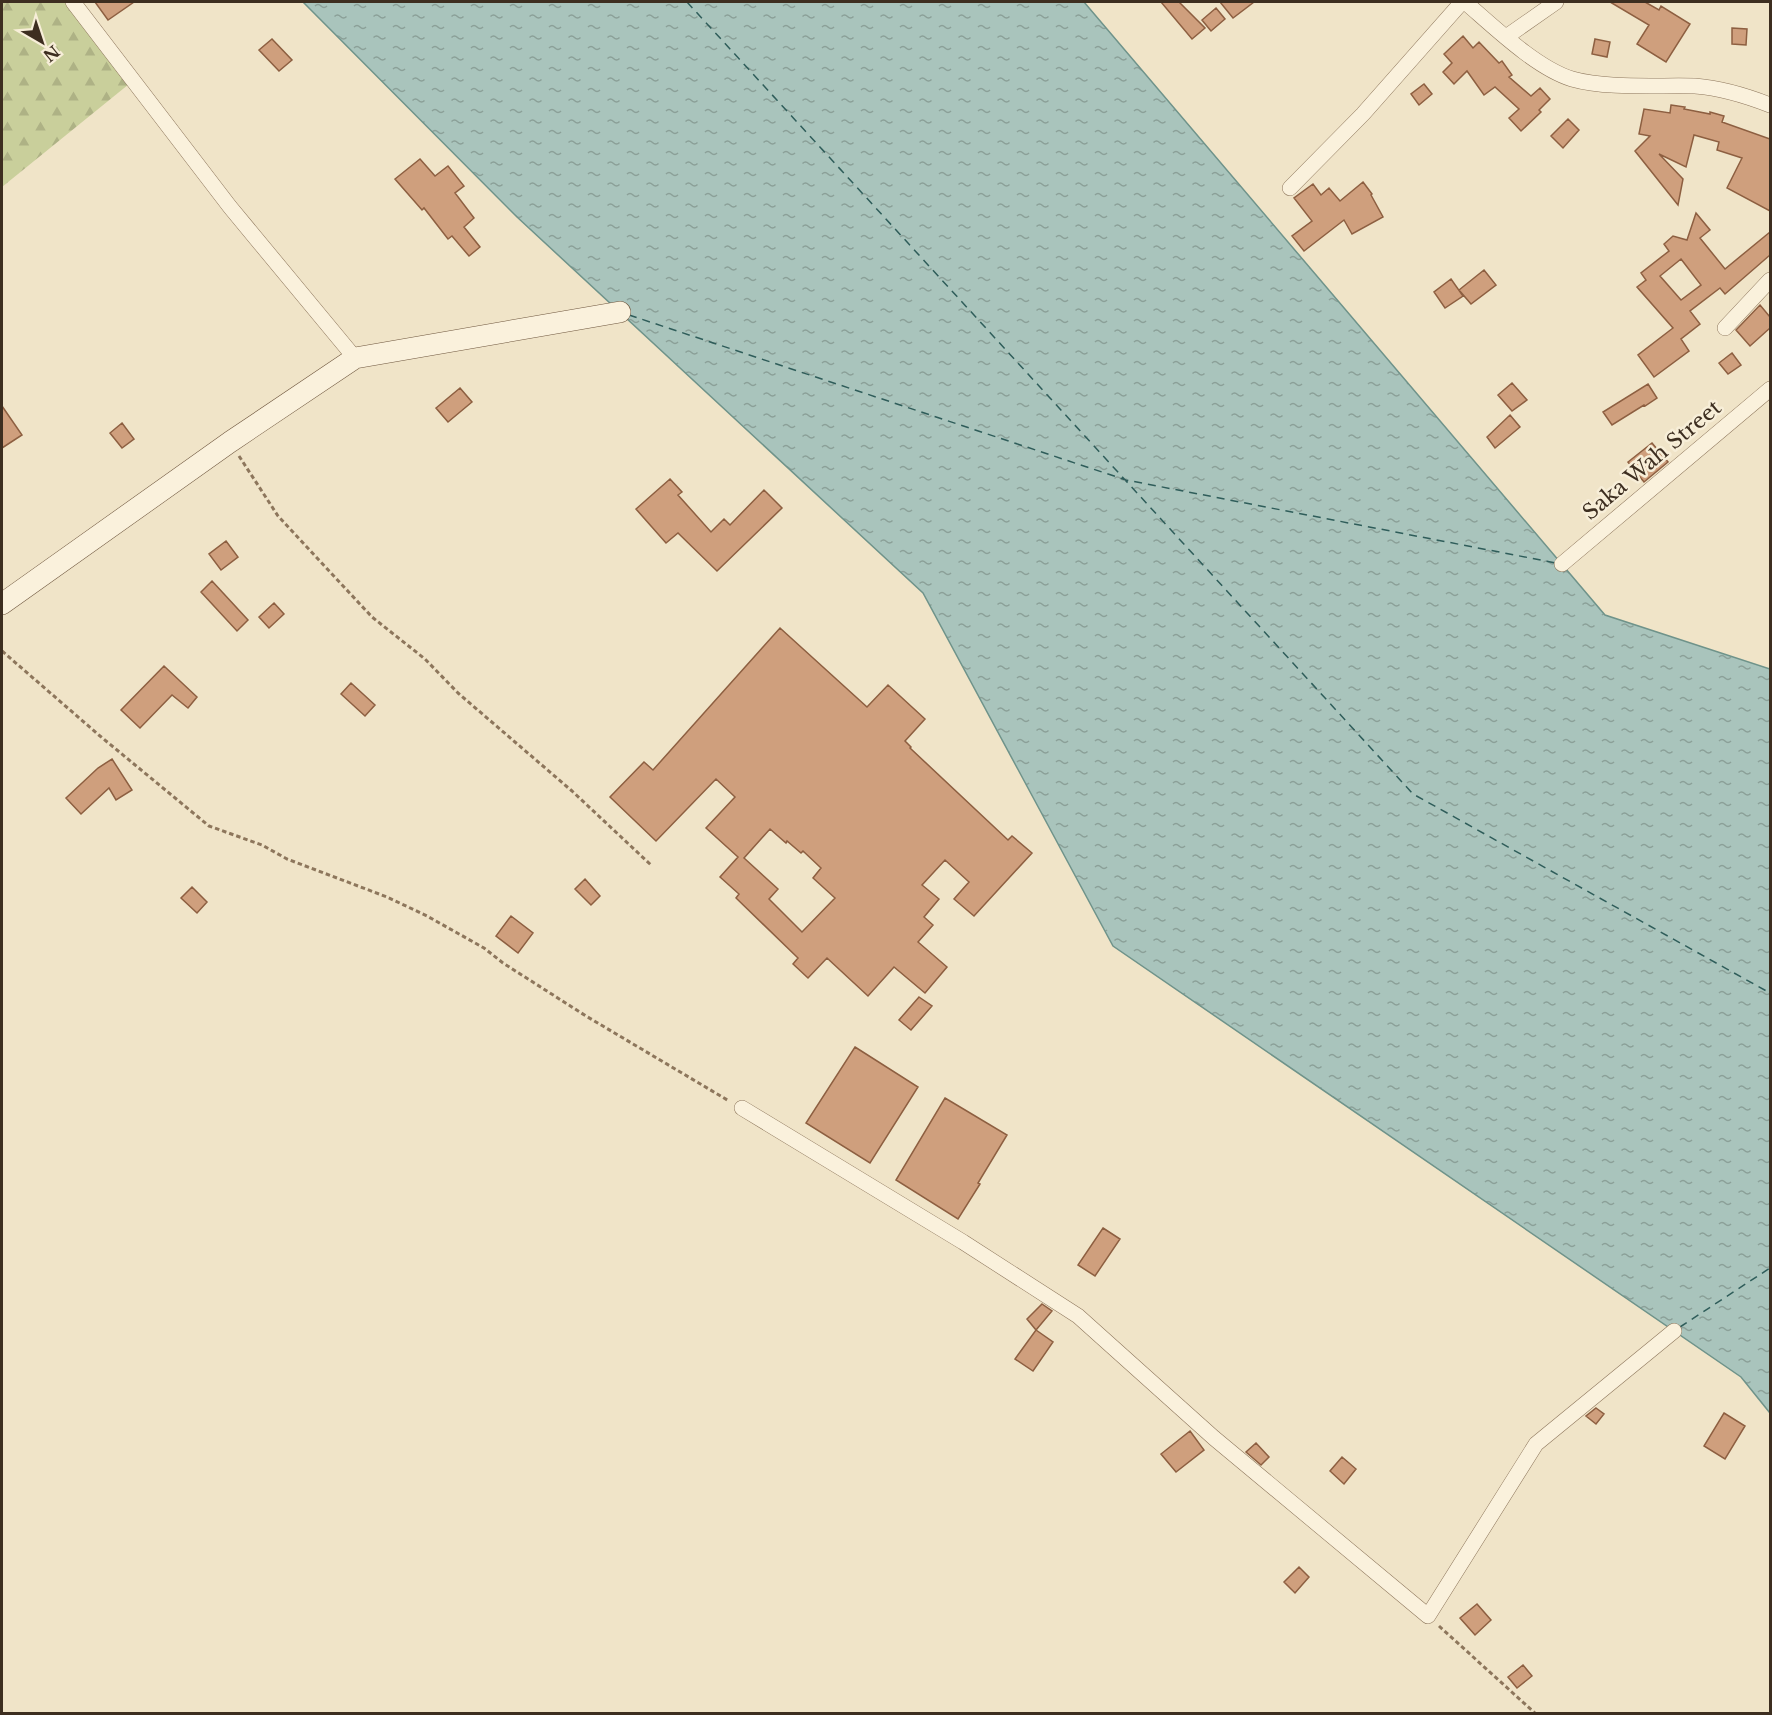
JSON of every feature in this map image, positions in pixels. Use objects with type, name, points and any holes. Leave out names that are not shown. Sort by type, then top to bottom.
[{"type":"street","points":[[73,2],[230,207],[355,358]]},
{"type":"street","points":[[1290,188],[1363,114],[1463,2],[1544,65],[1572,79],[1646,86],[1698,86],[1726,91],[1770,105]]},
{"type":"street","points":[[1506,37],[1556,2]]},
{"type":"street","points":[[1725,328],[1770,280]]},
{"type":"street","points":[[2,604],[230,442],[355,358],[620,312]]},
{"type":"street","name":"Saka Wah Street","points":[[1562,564],[1770,389]]},
{"type":"street","points":[[742,1108],[963,1242],[1077,1316],[1214,1438],[1428,1616],[1536,1444],[1674,1331]]},
{"type":"path","points":[[230,442],[278,516],[372,617],[425,659],[458,693],[572,790],[651,865]]},
{"type":"path","points":[[2,651],[209,826],[262,845],[286,859],[387,897],[427,916],[484,948],[503,963],[586,1016],[702,1087],[742,1108]]},
{"type":"path","points":[[1428,1616],[1536,1713]]},
{"type":"green space","points":[[2,2],[67,2],[134,80],[2,187]]},
{"type":"water","points":[[303,2],[1084,2],[1605,615],[1770,669],[1770,1413],[1741,1377],[1113,946],[923,593],[517,217]]},
{"type":"building","points":[[95,2],[134,2],[108,20]]},
{"type":"building","points":[[1161,2],[1179,2],[1205,28],[1192,39]]},
{"type":"building","points":[[1220,2],[1254,2],[1233,18]]},
{"type":"building","points":[[1610,2],[1645,2],[1659,10],[1661,6],[1690,24],[1666,62],[1637,44],[1649,25]]},
{"type":"building","points":[[1216,8],[1225,19],[1211,31],[1202,20]]},
{"type":"building","points":[[1732,28],[1747,29],[1746,45],[1732,44]]},
{"type":"building","points":[[1463,36],[1473,48],[1479,42],[1499,63],[1502,61],[1512,75],[1509,77],[1531,96],[1540,88],[1550,99],[1539,110],[1541,112],[1521,131],[1509,118],[1519,109],[1495,87],[1484,95],[1467,71],[1454,84],[1443,72],[1452,63],[1444,54]]},
{"type":"building","points":[[272,39],[292,60],[279,71],[259,50]]},
{"type":"building","points":[[1595,39],[1610,42],[1607,57],[1592,54]]},
{"type":"building","points":[[1424,84],[1432,94],[1419,105],[1411,94]]},
{"type":"building","points":[[1671,105],[1724,116],[1722,122],[1770,139],[1770,211],[1727,188],[1742,158],[1717,150],[1719,142],[1694,135],[1686,167],[1659,154],[1683,179],[1678,205],[1635,151],[1650,136],[1639,134],[1644,109],[1670,113]]},
{"type":"building","points":[[1568,119],[1579,130],[1563,148],[1551,136]]},
{"type":"building","points":[[420,159],[435,176],[448,166],[464,186],[455,193],[474,218],[464,227],[480,247],[469,256],[452,236],[448,239],[424,208],[422,210],[395,179]]},
{"type":"building","points":[[1363,182],[1372,194],[1383,217],[1352,234],[1344,220],[1304,251],[1292,236],[1312,221],[1294,198],[1313,184],[1321,195],[1329,188],[1340,201]]},
{"type":"building","points":[[1696,213],[1710,230],[1700,238],[1725,269],[1770,232],[1770,255],[1725,294],[1720,288],[1690,311],[1700,324],[1681,339],[1689,351],[1654,377],[1638,355],[1673,328],[1637,287],[1646,280],[1641,273],[1669,251],[1664,244],[1673,236],[1687,240]],"holes":[[[1681,259],[1701,285],[1681,300],[1660,276]]]},
{"type":"building","points":[[1484,270],[1496,285],[1471,304],[1459,290]]},
{"type":"building","points":[[1451,279],[1463,296],[1445,308],[1434,292]]},
{"type":"building","points":[[1760,305],[1770,317],[1770,328],[1750,346],[1736,330]]},
{"type":"building","points":[[1732,353],[1741,365],[1728,374],[1719,363]]},
{"type":"building","points":[[1512,383],[1527,400],[1512,411],[1498,395]]},
{"type":"building","points":[[1648,384],[1657,398],[1612,425],[1603,412]]},
{"type":"building","points":[[460,388],[472,402],[448,422],[436,408]]},
{"type":"building","points":[[2,406],[22,435],[2,448]]},
{"type":"building","points":[[1510,415],[1520,427],[1495,448],[1487,437]]},
{"type":"building","points":[[122,423],[134,439],[122,448],[110,433]]},
{"type":"building","points":[[1652,443],[1668,462],[1644,482],[1628,462]]},
{"type":"building","points":[[670,479],[682,492],[678,495],[711,532],[724,519],[730,525],[764,490],[782,508],[717,571],[678,533],[666,543],[636,509]]},
{"type":"building","points":[[226,541],[238,557],[221,570],[209,554]]},
{"type":"building","points":[[212,581],[248,620],[237,631],[201,592]]},
{"type":"building","points":[[274,603],[284,614],[269,628],[259,617]]},
{"type":"building","points":[[780,628],[867,707],[888,685],[925,719],[905,741],[910,748],[1008,840],[1012,836],[1032,853],[974,916],[954,899],[969,882],[945,860],[922,885],[939,899],[924,917],[933,925],[918,942],[947,967],[925,993],[894,967],[868,996],[827,958],[808,978],[793,964],[798,958],[736,898],[739,894],[720,877],[738,857],[706,828],[735,797],[716,779],[656,841],[610,797],[644,762],[653,770]],"holes":[[[770,829],[786,843],[787,841],[801,853],[803,851],[821,868],[813,878],[835,898],[802,932],[769,899],[778,889],[744,858]]]},
{"type":"building","points":[[164,666],[197,697],[188,708],[172,695],[140,728],[121,710]]},
{"type":"building","points":[[351,683],[375,705],[365,716],[341,694]]},
{"type":"building","points":[[112,759],[132,790],[116,800],[109,788],[81,814],[66,798],[98,768]]},
{"type":"building","points":[[585,879],[600,896],[591,905],[575,889]]},
{"type":"building","points":[[192,887],[207,902],[197,913],[181,898]]},
{"type":"building","points":[[511,916],[533,933],[518,953],[496,936]]},
{"type":"building","points":[[919,997],[932,1006],[911,1030],[899,1020]]},
{"type":"building","points":[[855,1047],[918,1087],[870,1163],[806,1123]]},
{"type":"building","points":[[945,1098],[1007,1135],[958,1219],[896,1180]]},
{"type":"building","points":[[1103,1228],[1120,1239],[1095,1276],[1078,1265]]},
{"type":"building","points":[[1042,1304],[1052,1311],[1036,1330],[1027,1319]]},
{"type":"building","points":[[1036,1330],[1053,1342],[1033,1371],[1015,1359]]},
{"type":"building","points":[[1596,1408],[1604,1414],[1596,1424],[1586,1416]]},
{"type":"building","points":[[1724,1413],[1745,1426],[1725,1459],[1704,1446]]},
{"type":"building","points":[[1190,1431],[1204,1450],[1176,1472],[1161,1454]]},
{"type":"building","points":[[1256,1443],[1269,1457],[1261,1465],[1246,1452]]},
{"type":"building","points":[[1342,1457],[1356,1469],[1344,1484],[1330,1471]]},
{"type":"building","points":[[1299,1567],[1309,1577],[1295,1593],[1284,1582]]},
{"type":"building","points":[[1477,1604],[1491,1620],[1475,1635],[1460,1618]]},
{"type":"building","points":[[1523,1665],[1532,1676],[1517,1688],[1508,1677]]},
{"type":"ferry route","points":[[687,2],[1413,794],[1770,993]]},
{"type":"ferry route","points":[[629,315],[1126,480],[1556,563]]},
{"type":"ferry route","points":[[1680,1327],[1770,1268]]}]
